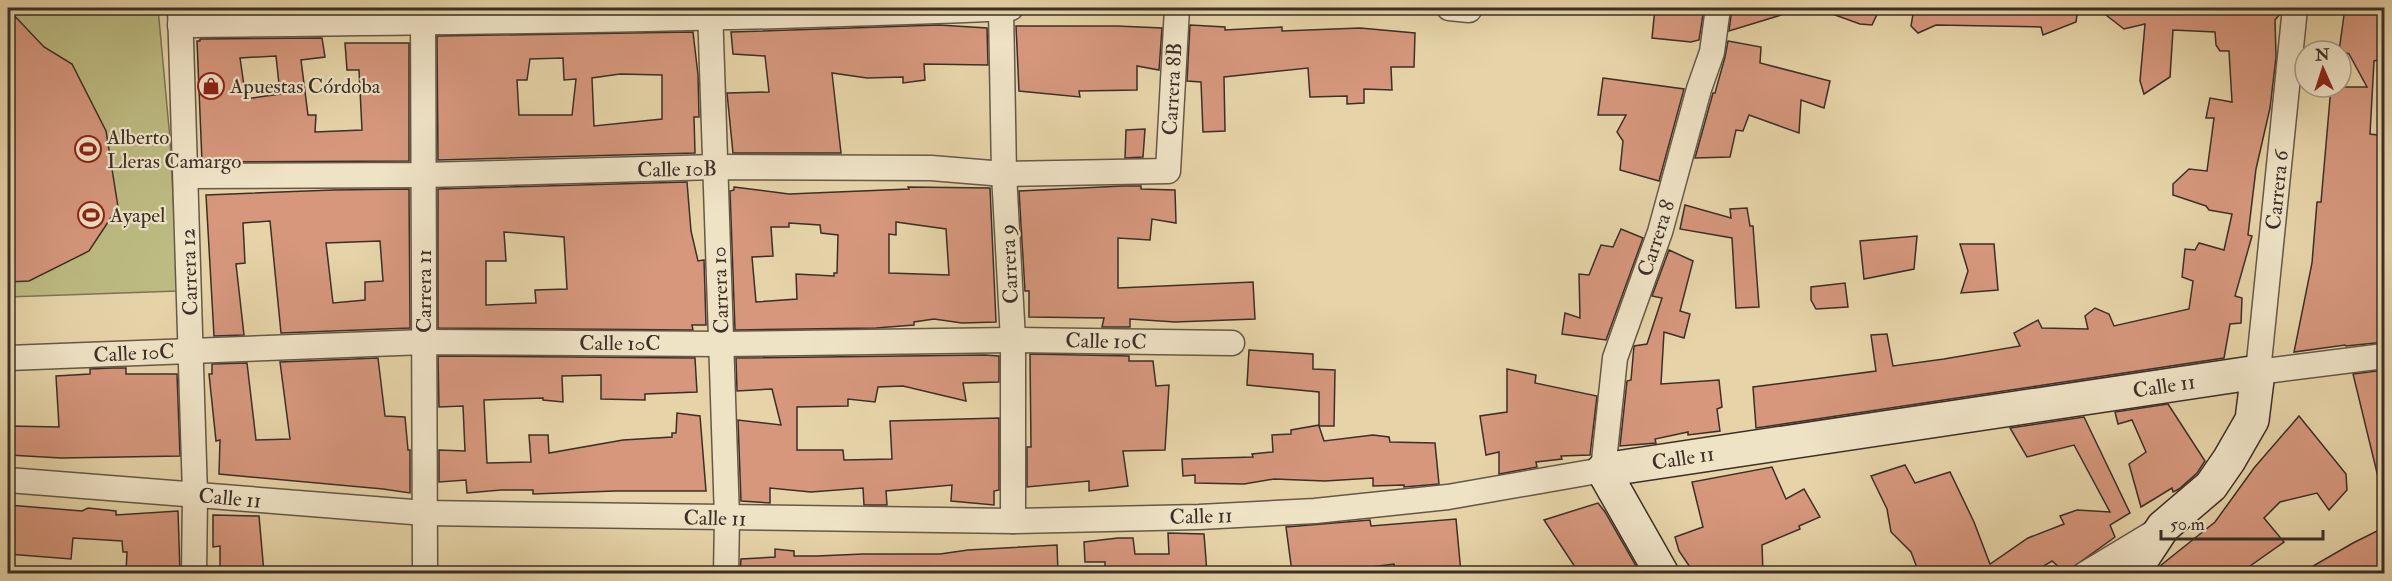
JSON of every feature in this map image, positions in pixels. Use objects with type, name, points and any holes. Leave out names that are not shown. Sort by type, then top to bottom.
[{"type":"main road","name":"Calle 11","points":[[1603,470],[2258,372]]},
{"type":"main road","points":[[2132,573],[2163,527],[2211,486],[2229,460],[2252,420],[2258,372]]},
{"type":"main road","points":[[1603,470],[1662,573]]},
{"type":"street","name":"Carrera 9","points":[[1001,8],[1004,174],[1013,340],[1013,521]]},
{"type":"street","points":[[180,16],[953,12],[1011,8]]},
{"type":"street","name":"Carrera 8B","points":[[1168,171],[1177,8]]},
{"type":"street","name":"Carrera 8","points":[[1603,470],[1615,358],[1660,232],[1699,89],[1712,52],[1718,8]]},
{"type":"street","name":"Carrera 6","points":[[2258,372],[2295,8]]},
{"type":"street","name":"Carrera 10","points":[[710,13],[727,518],[726,573]]},
{"type":"street","name":"Carrera 11","points":[[423,15],[426,573]]},
{"type":"street","name":"Carrera 12","points":[[180,16],[192,350],[194,573]]},
{"type":"street","name":"Calle 10B","points":[[186,176],[424,176],[716,167],[931,168],[1004,174],[1168,171]]},
{"type":"street","name":"Calle 10C","points":[[8,358],[424,342],[722,344],[1013,340],[1232,343]]},
{"type":"street","name":"Calle 11","points":[[2258,372],[2385,356]]},
{"type":"street","name":"Calle 11","points":[[8,480],[425,513],[1013,521],[1199,517],[1315,511],[1448,497],[1603,470]]},
{"type":"street","points":[[2085,573],[2163,527]]},
{"type":"shaded area","name":"Ayapel","points":[[8,8],[158,8],[170,139],[178,291],[8,297]]},
{"type":"building","points":[[1655,8],[1704,8],[1699,40],[1691,42],[1652,38]]},
{"type":"building","points":[[1732,8],[1790,8],[1791,12],[1729,31]]},
{"type":"building","points":[[1821,8],[1880,8],[1872,25],[1860,24],[1821,10]]},
{"type":"building","points":[[1914,8],[2078,8],[2076,22],[2043,35],[2041,27],[1936,25],[1918,33],[1911,26]]},
{"type":"building","points":[[2097,8],[2281,8],[2275,20],[2276,57],[2270,108],[2256,169],[2248,235],[2252,236],[2235,296],[2242,298],[2241,323],[2230,324],[2224,358],[1756,428],[1753,387],[1876,371],[1871,335],[1887,334],[1893,366],[2020,346],[2014,333],[2038,320],[2042,328],[2088,329],[2085,316],[2095,308],[2109,314],[2114,326],[2189,309],[2193,281],[2182,277],[2185,249],[2195,250],[2199,243],[2224,250],[2232,214],[2209,210],[2206,206],[2173,195],[2173,184],[2189,169],[2207,171],[2214,118],[2206,118],[2210,98],[2232,102],[2229,51],[2220,51],[2216,45],[2215,32],[2173,30],[2170,77],[2144,94],[2140,81],[2145,24],[2124,29]]},
{"type":"building","points":[[2345,8],[2385,8],[2385,59],[2374,61],[2370,134],[2385,136],[2382,173],[2385,174],[2385,342],[2294,352],[2312,263],[2317,202],[2321,202],[2330,99],[2353,99],[2353,87],[2367,87],[2353,61],[2353,39],[2341,39]]},
{"type":"building","points":[[8,9],[44,47],[72,64],[106,131],[118,207],[89,251],[29,281],[8,282]]},
{"type":"building","points":[[939,25],[987,28],[988,65],[924,64],[925,80],[903,83],[903,77],[867,78],[832,73],[841,153],[733,153],[727,93],[769,92],[765,56],[733,54],[731,32]]},
{"type":"building","points":[[1190,25],[1225,27],[1225,30],[1282,27],[1282,31],[1360,28],[1415,33],[1414,67],[1391,67],[1392,90],[1364,89],[1364,103],[1347,104],[1347,96],[1310,97],[1308,68],[1224,77],[1225,131],[1203,132],[1201,82],[1187,81]]},
{"type":"building","points":[[1016,26],[1162,28],[1159,70],[1137,66],[1137,90],[1079,91],[1080,97],[1019,91]]},
{"type":"building","points":[[693,32],[698,75],[699,117],[694,117],[695,153],[438,160],[437,36]],"holes":[[[563,58],[564,80],[576,79],[572,115],[519,115],[517,80],[527,80],[530,59]],[[620,74],[662,75],[662,119],[594,126],[592,78]]]},
{"type":"building","points":[[322,38],[325,57],[301,60],[308,115],[316,115],[315,132],[362,130],[359,70],[347,70],[345,43],[409,43],[409,161],[202,162],[197,41],[200,39]],"holes":[[[276,56],[280,94],[246,99],[240,58]]]},
{"type":"building","points":[[1728,41],[1761,47],[1760,63],[1830,81],[1824,108],[1801,100],[1799,133],[1749,115],[1743,131],[1736,130],[1730,157],[1695,158],[1713,93],[1715,93]]},
{"type":"building","points":[[1603,78],[1684,89],[1659,181],[1620,170],[1623,141],[1617,132],[1626,115],[1598,115]]},
{"type":"building","points":[[1145,129],[1143,157],[1125,158],[1126,130]]},
{"type":"building","points":[[687,182],[691,231],[698,261],[704,260],[706,325],[692,325],[693,330],[438,328],[438,189]],"holes":[[[504,232],[564,237],[567,289],[535,290],[536,303],[486,305],[486,261],[506,261]]]},
{"type":"building","points":[[1123,186],[1175,190],[1176,223],[1152,219],[1150,240],[1118,238],[1118,288],[1253,282],[1255,319],[1175,322],[1130,319],[1130,327],[1102,327],[1104,318],[1029,317],[1029,291],[1025,291],[1019,191]]},
{"type":"building","points":[[734,187],[789,194],[909,189],[908,187],[990,188],[996,322],[962,323],[934,319],[914,322],[914,325],[876,328],[735,330],[730,191],[734,190]],"holes":[[[896,222],[946,229],[949,275],[889,273],[889,234],[896,235]],[[789,223],[820,225],[821,233],[838,235],[837,273],[834,273],[834,276],[796,274],[797,299],[756,302],[752,257],[773,256],[771,227],[789,227]]]},
{"type":"building","points":[[409,189],[410,328],[281,333],[270,221],[243,223],[245,263],[236,264],[244,335],[214,336],[206,195]],"holes":[[[380,241],[383,281],[365,282],[365,300],[333,303],[326,243]]]},
{"type":"building","points":[[1685,205],[1731,218],[1730,209],[1747,208],[1750,226],[1753,226],[1759,307],[1736,308],[1732,238],[1680,229]]},
{"type":"building","points":[[1621,229],[1643,238],[1606,340],[1562,334],[1565,313],[1580,318],[1579,274],[1589,275],[1601,245],[1613,247]]},
{"type":"building","points":[[1917,236],[1914,269],[1864,279],[1860,241]]},
{"type":"building","points":[[1960,244],[1994,244],[1998,290],[1961,293],[1968,271]]},
{"type":"building","points":[[1669,250],[1693,261],[1680,311],[1690,314],[1684,338],[1664,332],[1661,384],[1719,380],[1722,407],[1717,409],[1720,431],[1688,435],[1688,432],[1655,439],[1656,443],[1620,446],[1627,381],[1631,380],[1634,346],[1647,344],[1662,298],[1652,296]]},
{"type":"building","points":[[1845,283],[1848,307],[1816,309],[1811,300],[1811,287]]},
{"type":"building","points":[[1249,350],[1313,354],[1313,369],[1335,370],[1334,426],[1319,426],[1324,441],[1373,435],[1389,437],[1390,442],[1435,443],[1439,484],[1404,487],[1404,485],[1373,486],[1373,478],[1325,481],[1274,479],[1244,484],[1195,483],[1195,475],[1183,476],[1182,459],[1253,457],[1252,454],[1273,452],[1272,435],[1291,434],[1291,430],[1319,425],[1319,392],[1247,385]]},
{"type":"building","points":[[1030,354],[1129,356],[1129,361],[1153,361],[1156,386],[1169,385],[1165,450],[1123,451],[1128,486],[1089,491],[1089,481],[1027,487],[1027,447],[1031,447]]},
{"type":"building","points":[[438,356],[695,358],[697,392],[645,394],[645,400],[601,399],[601,375],[562,376],[563,402],[543,400],[543,398],[484,400],[487,463],[531,462],[529,435],[548,435],[549,453],[623,440],[672,437],[672,433],[676,433],[677,413],[700,416],[706,491],[533,494],[533,490],[501,490],[467,493],[466,480],[439,482],[439,450],[465,451],[463,406],[439,407]]},
{"type":"building","points":[[999,356],[999,382],[963,383],[966,401],[903,386],[878,387],[875,402],[848,399],[848,406],[797,407],[797,450],[843,450],[844,460],[892,459],[890,421],[999,418],[999,490],[994,491],[994,505],[951,501],[952,485],[886,491],[887,505],[864,505],[863,488],[811,492],[770,488],[770,503],[741,501],[738,420],[781,425],[772,389],[737,391],[736,358]]},
{"type":"building","points":[[378,358],[385,416],[405,417],[408,450],[410,450],[410,493],[219,474],[220,440],[216,441],[209,374],[212,374],[212,364],[247,363],[256,440],[290,439],[280,362]]},
{"type":"building","points":[[126,368],[126,374],[177,374],[180,456],[61,458],[9,455],[10,426],[59,427],[56,376],[90,374],[90,369]]},
{"type":"building","points":[[1507,369],[1536,375],[1535,383],[1597,396],[1590,455],[1561,456],[1562,459],[1536,462],[1537,467],[1499,474],[1499,452],[1486,455],[1480,416],[1507,412]]},
{"type":"building","points":[[2385,370],[2385,476],[2378,477],[2353,374]]},
{"type":"building","points":[[2168,404],[2205,461],[2197,473],[2179,489],[2173,492],[2172,488],[2141,507],[2129,464],[2146,452],[2132,420],[2118,424],[2115,412]]},
{"type":"building","points":[[2299,416],[2346,474],[2347,490],[2329,510],[2317,493],[2280,502],[2264,518],[2284,542],[2240,573],[2155,573],[2160,566],[2215,522],[2254,468]]},
{"type":"building","points":[[2084,417],[2130,513],[2110,525],[2115,537],[2069,570],[2061,569],[2052,561],[2032,573],[1919,573],[1911,552],[1891,532],[1887,509],[1871,476],[1905,465],[1915,483],[1950,472],[1974,522],[1990,564],[2028,538],[2064,524],[2060,516],[2077,510],[2110,512],[2074,445],[2027,457],[2010,428]]},
{"type":"building","points":[[1772,467],[1786,499],[1804,489],[1820,517],[1799,526],[1800,529],[1762,545],[1763,573],[1694,573],[1679,551],[1675,537],[1703,527],[1692,482]]},
{"type":"building","points":[[1598,503],[1640,573],[1579,573],[1544,520]]},
{"type":"building","points":[[8,505],[82,511],[88,508],[116,511],[116,515],[178,511],[180,573],[126,573],[127,552],[123,552],[122,541],[73,538],[71,559],[8,554]]},
{"type":"building","points":[[213,515],[259,516],[264,573],[220,573],[220,546],[213,547]]},
{"type":"building","points":[[1456,519],[1461,573],[1395,573],[1394,564],[1346,570],[1346,573],[1320,573],[1319,570],[1292,572],[1286,527],[1370,520],[1371,526]]},
{"type":"building","points":[[2377,531],[2385,547],[2385,573],[2301,573],[2353,543]]},
{"type":"building","points":[[1168,533],[1204,534],[1207,573],[1105,573],[1105,562],[1085,562],[1084,542],[1118,538],[1133,538],[1135,554],[1169,554]]},
{"type":"building","points":[[1057,545],[1058,573],[740,573],[741,559],[775,557],[775,549],[794,551],[794,556],[817,556],[940,554],[968,550]]},
{"type":"place","name":"Apuestas Córdoba","points":[[211,86]]},
{"type":"place","name":"Alberto Lleras Camargo","points":[[88,149]]},
{"type":"place","name":"Ayapel","points":[[91,215]]}]
